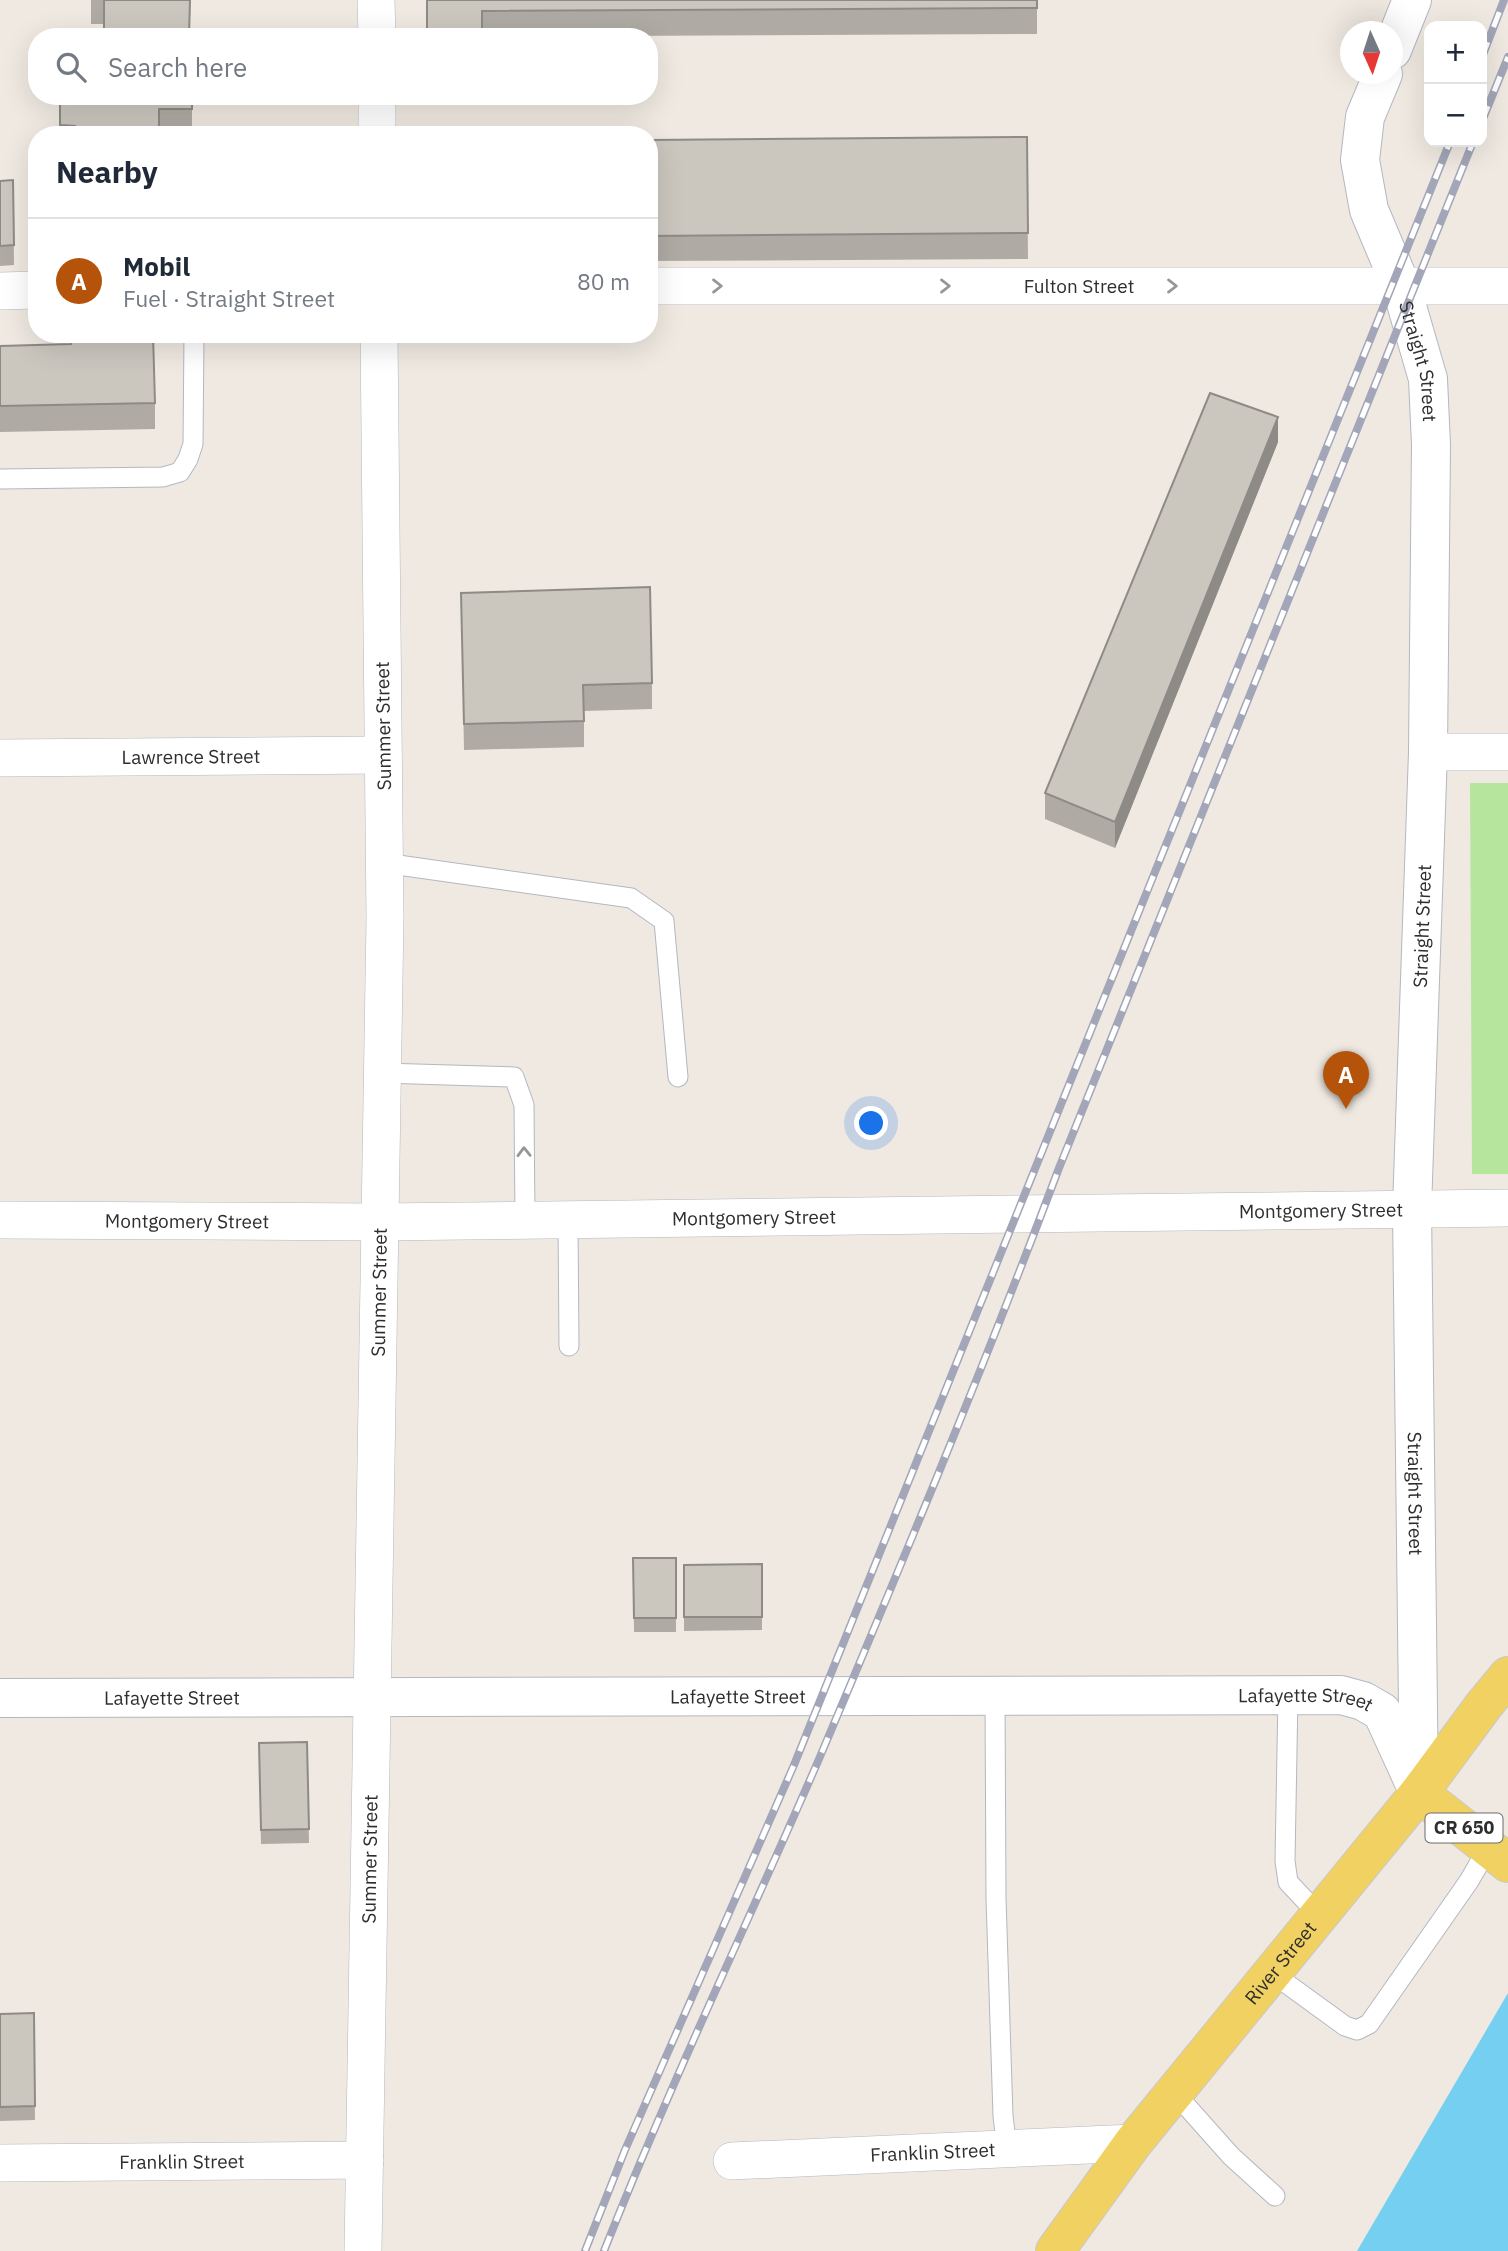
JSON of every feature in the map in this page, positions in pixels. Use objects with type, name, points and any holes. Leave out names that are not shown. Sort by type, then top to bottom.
[{"type":"main road","points":[[1403,22],[1412,0]]},
{"type":"main road","name":"Straight Street","points":[[1379,84],[1366,117],[1360,160],[1369,210],[1401,286],[1429,379],[1432,445],[1428,752],[1412,1208],[1419,1793]]},
{"type":"main road","name":"River Street","points":[[1055,2251],[1133,2143],[1419,1793],[1483,1705],[1508,1676]]},
{"type":"main road","name":"Lafayette Street","points":[[0,1698],[1341,1695],[1363,1700],[1382,1712],[1419,1793]]},
{"type":"main road","name":"CR 650","points":[[1419,1793],[1498,1855]]},
{"type":"street","points":[[376,0],[377,28]]},
{"type":"street","points":[[377,105],[377,126]]},
{"type":"street","name":"Fulton Street","points":[[658,286],[1508,286]]},
{"type":"street","points":[[0,291],[28,290]]},
{"type":"street","name":"Summer Street","points":[[363,2251],[384,863],[379,343]]},
{"type":"street","points":[[1428,752],[1508,752]]},
{"type":"street","name":"Lawrence Street","points":[[0,758],[383,755]]},
{"type":"street","name":"Montgomery Street","points":[[0,1220],[380,1222],[1508,1208]]},
{"type":"street","name":"Franklin Street","points":[[733,2161],[1133,2143]]},
{"type":"street","name":"Franklin Street","points":[[0,2162],[365,2160]]},
{"type":"lane","points":[[0,479],[163,477],[180,472],[193,444],[194,343]]},
{"type":"lane","points":[[384,863],[631,898],[664,921],[678,1077]]},
{"type":"lane","points":[[382,1073],[514,1077],[524,1105],[525,1220]]},
{"type":"lane","points":[[568,1220],[569,1346]]},
{"type":"lane","points":[[1288,1695],[1285,1861],[1288,1882],[1319,1915]]},
{"type":"lane","points":[[995,1696],[997,1925],[1003,2116],[1007,2149]]},
{"type":"lane","points":[[1272,1973],[1345,2026],[1357,2030],[1369,2024],[1469,1881],[1498,1855]]},
{"type":"lane","points":[[1174,2092],[1231,2156],[1275,2196]]},
{"type":"green space","points":[[1470,783],[1508,783],[1508,1174],[1472,1174]]},
{"type":"water","points":[[1508,1993],[1508,2251],[1357,2251]]},
{"type":"building","points":[[104,0],[190,0],[189,28],[104,28]]},
{"type":"building","points":[[427,0],[1037,0],[1037,8],[482,11],[482,28],[427,28]]},
{"type":"building","points":[[60,105],[192,105],[192,109],[159,109],[159,126],[60,125]]},
{"type":"building","points":[[1027,137],[1028,233],[658,236],[658,140]]},
{"type":"building","points":[[13,180],[14,245],[0,246],[0,181]]},
{"type":"building","points":[[153,343],[155,403],[0,406],[0,346]]},
{"type":"building","points":[[1210,393],[1278,417],[1115,822],[1045,793]]},
{"type":"building","points":[[650,587],[652,683],[583,685],[584,721],[464,724],[461,593]]},
{"type":"building","points":[[633,1558],[676,1558],[676,1618],[634,1618]]},
{"type":"building","points":[[762,1564],[762,1617],[684,1617],[684,1565]]},
{"type":"building","points":[[307,1742],[309,1829],[261,1830],[259,1743]]},
{"type":"building","points":[[34,2013],[35,2106],[0,2107],[0,2014]]},
{"type":"railway","points":[[1487,44],[1504,0]]},
{"type":"railway","points":[[1487,109],[1508,57]]},
{"type":"railway","points":[[585,2251],[625,2150],[794,1765],[1448,147]]},
{"type":"railway","points":[[604,2251],[682,2065],[819,1759],[912,1538],[1471,147]]},
{"type":"place","name":"Mobil","points":[[1346,1109]]}]
